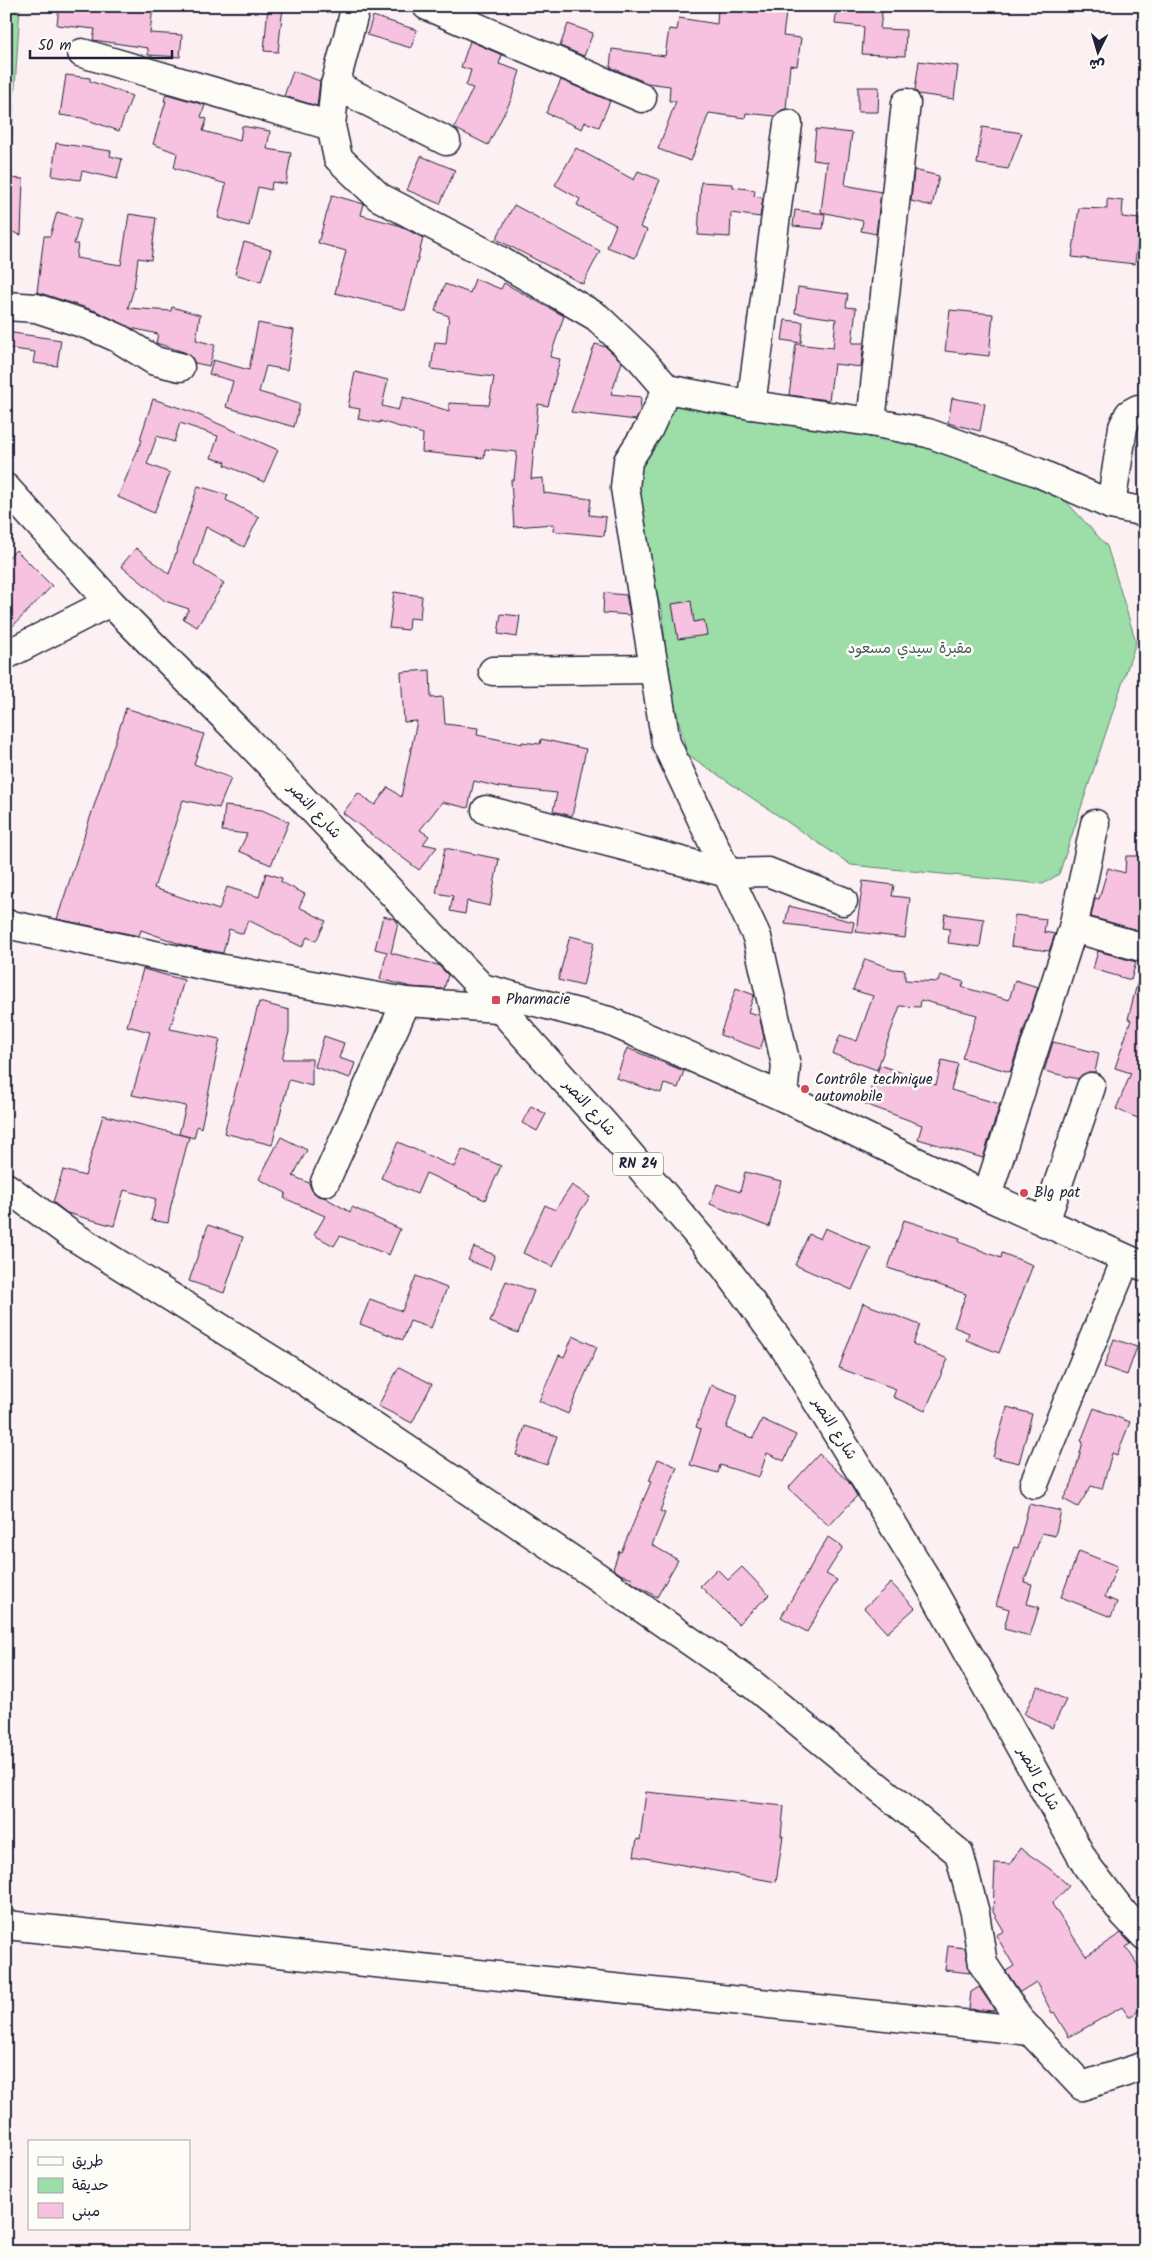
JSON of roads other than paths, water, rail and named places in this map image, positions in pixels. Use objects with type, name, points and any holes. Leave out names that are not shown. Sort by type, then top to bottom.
[{"type":"street","points":[[356,6],[335,85],[331,126],[338,158],[379,197],[497,259],[597,316],[641,358],[667,389],[751,405],[871,422],[928,433],[1036,472],[1111,505],[1145,512]]},
{"type":"street","points":[[426,6],[642,98]]},
{"type":"street","points":[[82,53],[331,126]]},
{"type":"street","points":[[335,85],[446,141]]},
{"type":"street","points":[[871,422],[906,103]]},
{"type":"street","points":[[751,405],[788,124]]},
{"type":"street","points":[[6,306],[36,308],[91,326],[118,338],[155,361],[180,367]]},
{"type":"street","points":[[667,389],[648,430],[628,461],[625,488],[666,743],[757,936],[786,1066],[783,1097]]},
{"type":"street","points":[[1111,505],[1123,427],[1129,414],[1138,409],[1145,410]]},
{"type":"street","name":"شارع النصر","points":[[6,488],[110,602],[244,736],[490,998],[604,1124],[725,1267],[785,1349],[924,1575],[1087,1866],[1124,1914],[1145,1936]]},
{"type":"street","points":[[6,655],[110,602]]},
{"type":"street","points":[[493,671],[654,669]]},
{"type":"street","points":[[486,810],[727,873],[768,872],[843,901]]},
{"type":"street","points":[[988,1196],[1073,928],[1095,824]]},
{"type":"street","points":[[6,924],[207,966],[406,1002],[490,998],[610,1021],[783,1097],[988,1196],[1136,1263],[1034,1484]]},
{"type":"street","points":[[1073,928],[1145,948]]},
{"type":"street","points":[[325,1182],[406,1002]]},
{"type":"street","points":[[1045,1222],[1091,1087]]},
{"type":"street","points":[[6,1187],[70,1234],[296,1375],[593,1574],[752,1684],[959,1853],[975,1913],[983,1964],[1019,2019],[1082,2086],[1145,2066]]},
{"type":"street","points":[[6,1925],[1031,2031]]},
{"type":"place","name":"Pharmacie","points":[[496,1000]]},
{"type":"place","name":"Contrôle technique automobile","points":[[805,1089]]},
{"type":"place","name":"Blg pat","points":[[1024,1193]]},
{"type":"park label","name":"مقبرة سيدي مسعود","points":[[910,649]]}]
